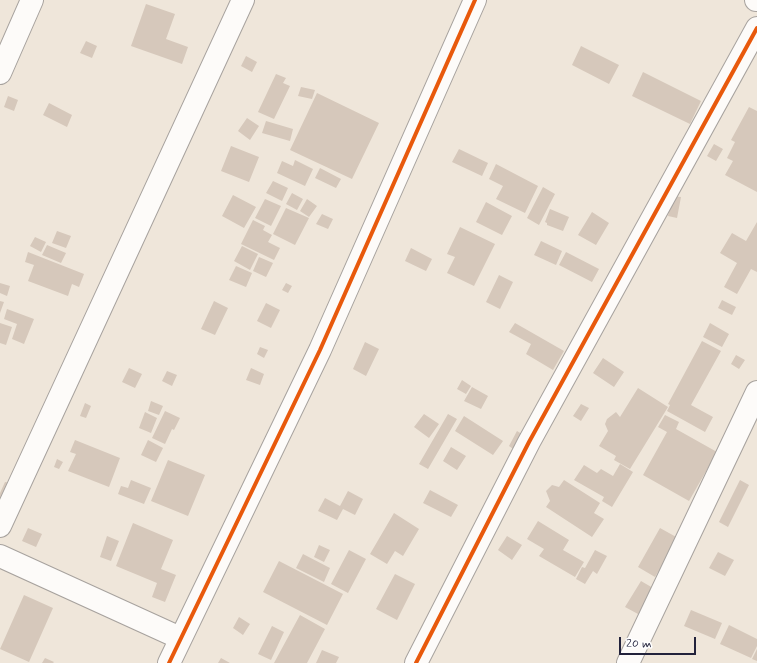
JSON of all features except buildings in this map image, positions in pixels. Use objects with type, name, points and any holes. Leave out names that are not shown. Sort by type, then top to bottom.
[{"type":"street","points":[[0,73],[32,0]]},
{"type":"street","points":[[0,526],[243,0]]},
{"type":"street","points":[[169,663],[320,350],[475,0]]},
{"type":"street","points":[[416,663],[529,442],[757,28]]},
{"type":"street","points":[[628,663],[757,392]]},
{"type":"street","points":[[0,556],[180,638]]},
{"type":"cycle path","points":[[169,663],[320,350],[475,0]]},
{"type":"cycle path","points":[[416,663],[529,442],[757,28]]}]
